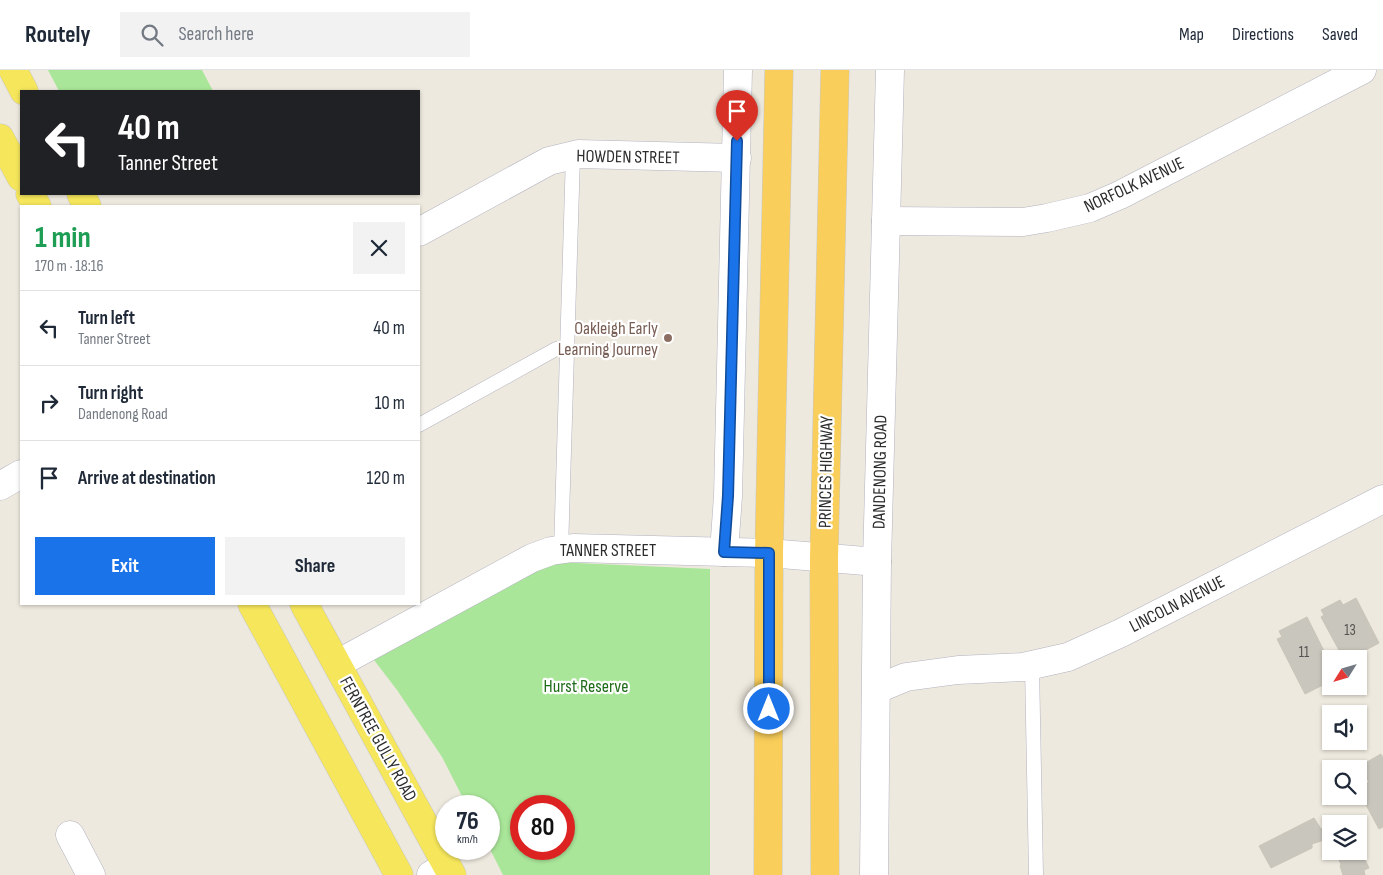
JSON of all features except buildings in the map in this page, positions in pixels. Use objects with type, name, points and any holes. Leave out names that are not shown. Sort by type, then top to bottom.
[{"type":"highway","points":[[768,875],[769,553],[780,70]]},
{"type":"highway","name":"PRINCES HIGHWAY","points":[[824,875],[824,558],[835,70]]},
{"type":"main road","points":[[13,70],[23,90]]},
{"type":"main road","points":[[0,138],[20,175]]},
{"type":"main road","points":[[253,605],[399,875]]},
{"type":"main road","name":"FERNTREE GULLY ROAD","points":[[305,605],[444,872]]},
{"type":"street","points":[[724,552],[728,496],[738,70]]},
{"type":"street","name":"DANDENONG ROAD","points":[[874,875],[877,562],[890,70]]},
{"type":"street","name":"NORFOLK AVENUE","points":[[886,221],[1023,222],[1090,208],[1120,195],[1362,70]]},
{"type":"street","name":"HOWDEN STREET","points":[[420,231],[549,161],[573,155],[737,158]]},
{"type":"street","points":[[0,486],[20,475]]},
{"type":"street","name":"LINCOLN AVENUE","points":[[877,689],[906,677],[958,670],[1032,666],[1068,657],[1098,644],[1383,499]]},
{"type":"street","name":"TANNER STREET","points":[[337,664],[532,558],[551,551],[573,548],[769,553],[877,562]]},
{"type":"street","name":"LINCOLN AVENUE","points":[[876,652],[905,664],[958,670]]},
{"type":"street","points":[[70,835],[91,875]]},
{"type":"lane","points":[[561,550],[573,155]]},
{"type":"lane","points":[[420,423],[556,349],[567,350]]},
{"type":"lane","points":[[1032,666],[1036,875]]},
{"type":"green space","points":[[48,70],[202,70],[212,90],[58,90]]},
{"type":"green space","name":"Hurst Reserve","points":[[554,562],[710,569],[710,875],[503,875],[496,860],[500,860],[500,795],[461,795],[442,757],[397,690],[374,660]]},
{"type":"place","name":"Oakleigh Early Learning Journey","points":[[668,338]]},
{"type":"route","points":[[737,141],[728,496],[724,552],[769,553],[769,709]]}]
